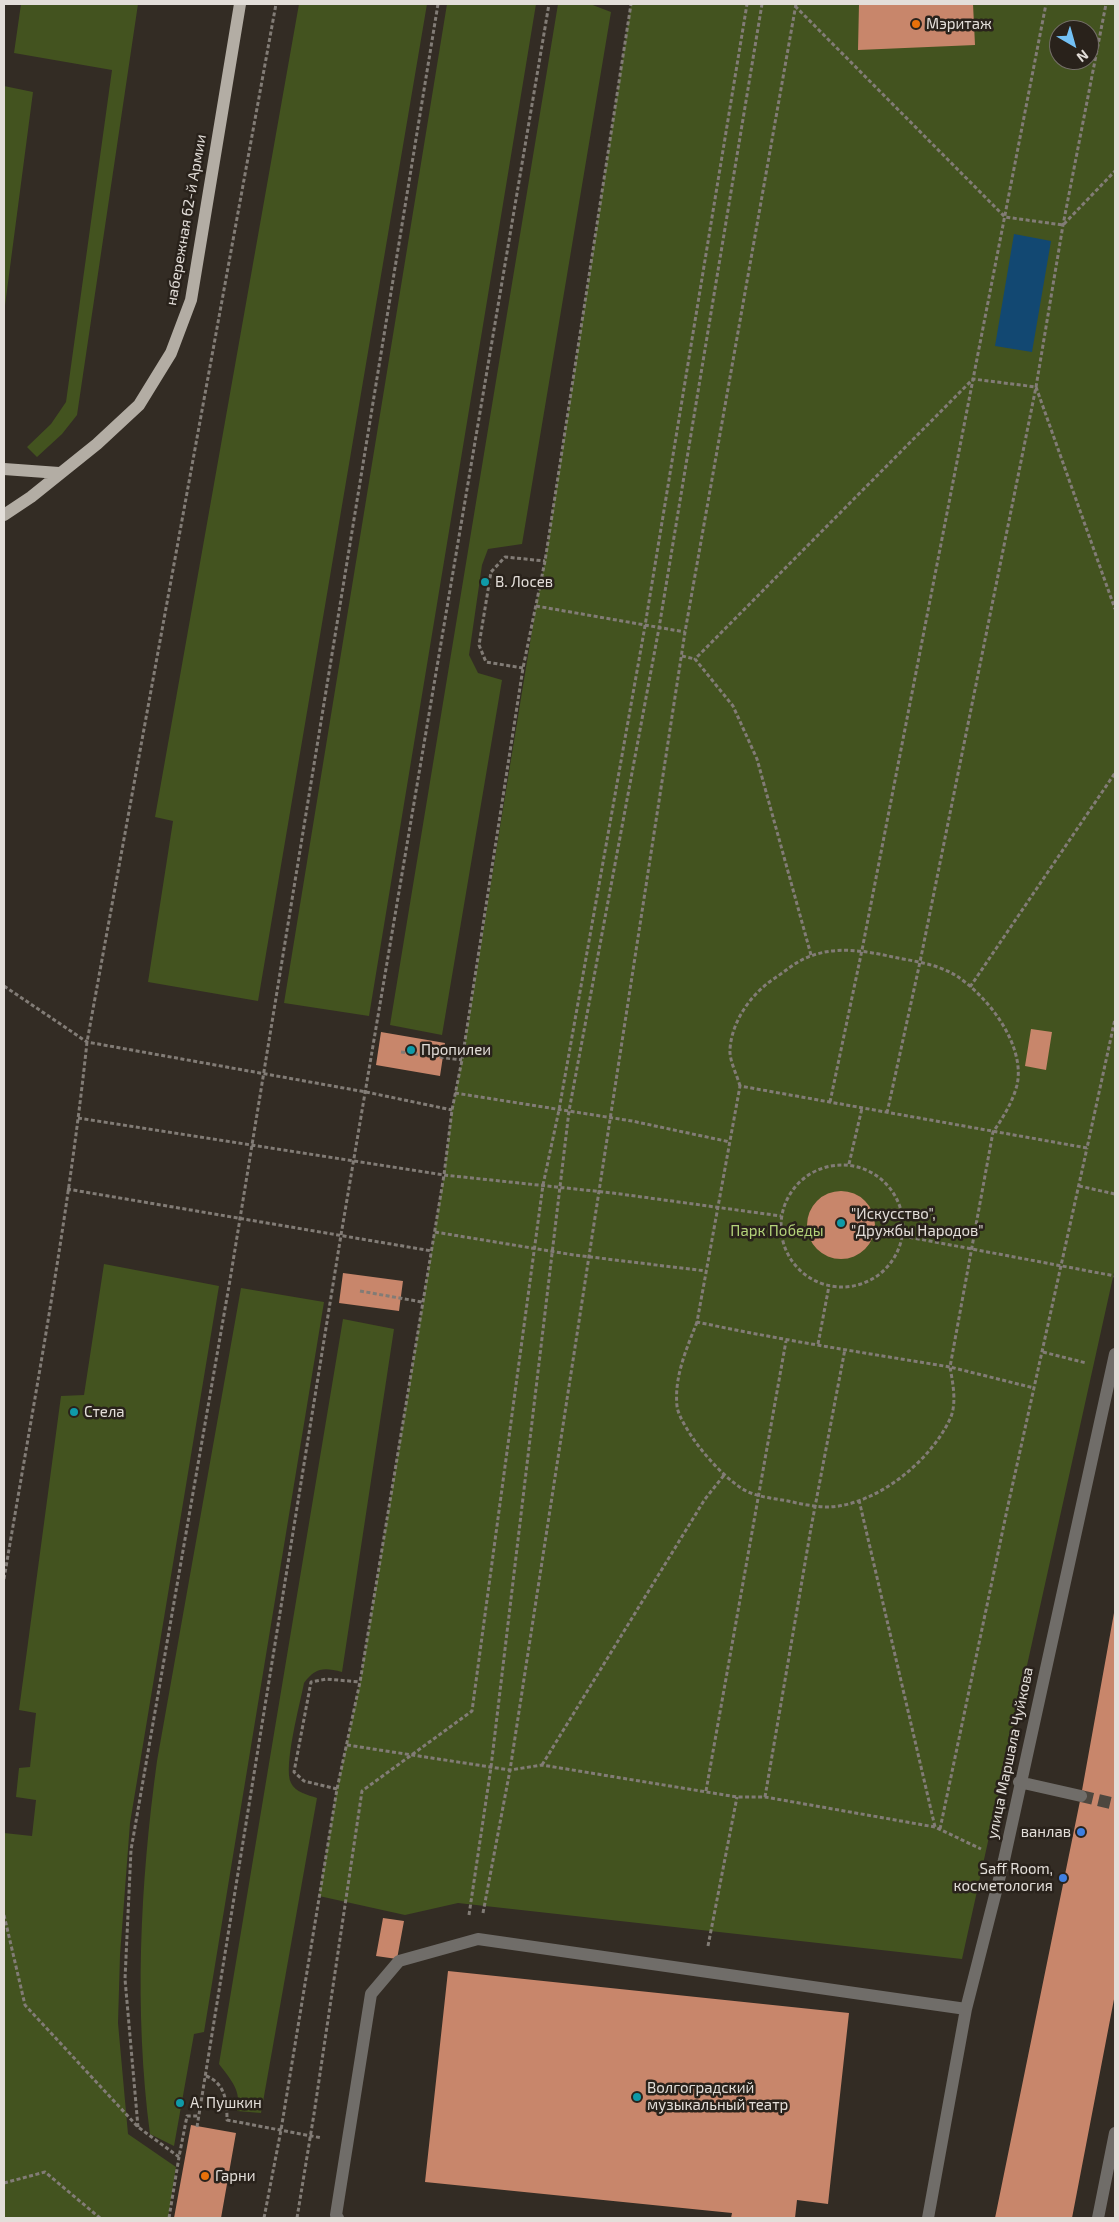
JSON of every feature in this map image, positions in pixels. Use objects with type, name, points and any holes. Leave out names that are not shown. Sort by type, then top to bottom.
[{"type":"main road","name":"набережная 62-й Армии","points":[[6,515],[97,444],[138,405],[171,353],[191,300],[240,4]]},
{"type":"main road","points":[[4,469],[59,473]]},
{"type":"street","name":"улица Маршала Чуйкова","points":[[928,2218],[966,2009],[1004,1860],[1115,1354]]},
{"type":"street","points":[[1020,1782],[1081,1796]]},
{"type":"street","points":[[338,2218],[336,2215],[372,1994],[399,1961],[478,1939],[966,2009]]},
{"type":"street","points":[[1098,2218],[1115,2133]]},
{"type":"path","points":[[4,1579],[59,1253],[78,1118],[86,1042],[276,4]]},
{"type":"path","points":[[138,2127],[125,1979],[131,1850],[227,1299],[438,4]]},
{"type":"path","points":[[197,2126],[341,1235],[549,4]]},
{"type":"path","points":[[264,2218],[281,2130],[338,1789],[360,1682],[432,1251],[452,1110],[462,1060],[523,668],[545,561],[631,4]]},
{"type":"path","points":[[297,2218],[311,2136],[362,1791],[472,1711],[543,1185],[559,1110],[645,626],[747,4]]},
{"type":"path","points":[[464,1943],[492,1767],[551,1251],[569,1111],[659,628],[762,4]]},
{"type":"path","points":[[830,1102],[862,950],[1046,4]]},
{"type":"path","points":[[887,1113],[920,962],[1036,387],[1063,225],[1106,4]]},
{"type":"path","points":[[795,5],[1005,217],[1063,225]]},
{"type":"path","points":[[478,1939],[510,1770],[685,632],[795,5]]},
{"type":"path","points":[[1063,225],[1115,171]]},
{"type":"path","points":[[973,379],[1036,387]]},
{"type":"path","points":[[695,659],[973,379]]},
{"type":"path","points":[[1036,387],[1115,610]]},
{"type":"path","points":[[523,668],[486,662],[479,645],[491,572],[506,557],[545,561]]},
{"type":"path","points":[[536,606],[685,632]]},
{"type":"path","points":[[682,656],[695,659],[733,706],[757,759],[811,955]]},
{"type":"path","points":[[970,987],[1115,773]]},
{"type":"path","points":[[862,950],[920,962],[954,975],[970,987],[1000,1021],[1017,1052],[1017,1085],[1004,1116],[994,1132],[950,1367],[954,1393],[950,1418],[934,1444],[905,1475],[888,1486],[859,1500],[829,1507],[815,1506],[759,1496],[742,1488],[725,1474],[694,1439],[677,1407],[680,1366],[696,1322],[740,1086],[730,1050],[736,1026],[745,1007],[768,982],[811,955],[862,950]]},
{"type":"path","points":[[4,986],[86,1042],[264,1073],[452,1110]]},
{"type":"path","points":[[940,1829],[1115,1020]]},
{"type":"path","points":[[400,1052],[462,1060]]},
{"type":"path","points":[[740,1086],[1087,1148]]},
{"type":"path","points":[[455,1093],[611,1118],[730,1142]]},
{"type":"path","points":[[849,1164],[862,1108]]},
{"type":"path","points":[[78,1118],[444,1175],[613,1193],[781,1216]]},
{"type":"path","points":[[849,1164],[869,1169],[885,1181],[897,1197],[904,1216],[903,1236],[897,1255],[885,1271],[868,1281],[849,1287],[829,1286],[812,1280],[797,1268],[786,1252],[781,1235],[781,1216],[787,1198],[798,1182],[813,1171],[830,1165],[849,1164]]},
{"type":"path","points":[[1079,1186],[1115,1194]]},
{"type":"path","points":[[67,1189],[432,1251]]},
{"type":"path","points":[[435,1232],[588,1257],[706,1271]]},
{"type":"path","points":[[903,1236],[1115,1276]]},
{"type":"path","points":[[818,1344],[829,1286]]},
{"type":"path","points":[[360,1291],[422,1302]]},
{"type":"path","points":[[696,1322],[786,1341],[818,1344],[950,1367],[1034,1388]]},
{"type":"path","points":[[706,1791],[786,1341]]},
{"type":"path","points":[[765,1797],[815,1506],[845,1349]]},
{"type":"path","points":[[1043,1352],[1094,1365]]},
{"type":"path","points":[[542,1765],[704,1499],[725,1474]]},
{"type":"path","points":[[859,1500],[936,1827]]},
{"type":"path","points":[[338,1789],[304,1781],[294,1772],[310,1682],[326,1679],[360,1682]]},
{"type":"path","points":[[347,1745],[510,1770],[542,1765],[737,1797],[765,1797],[936,1827],[1004,1860]]},
{"type":"path","points":[[703,1971],[737,1797]]},
{"type":"path","points":[[4,1915],[25,2005],[138,2127],[179,2157]]},
{"type":"path","points":[[206,2076],[215,2079],[221,2086],[226,2098],[227,2120],[318,2137]]},
{"type":"path","points":[[170,2218],[187,2116],[199,2116]]},
{"type":"path","points":[[4,2184],[45,2172],[100,2218]]},
{"type":"green space","points":[[21,4],[138,4],[77,415],[62,434],[37,457],[27,447],[51,424],[66,402],[112,70],[14,53]]},
{"type":"green space","points":[[299,4],[427,4],[258,1001],[148,982],[173,821],[155,817]]},
{"type":"green space","points":[[447,4],[536,4],[369,1016],[284,1003]]},
{"type":"green space","points":[[558,4],[590,4],[611,12],[522,544],[488,549],[482,565],[469,655],[478,673],[502,680],[442,1035],[390,1025]]},
{"type":"green space","name":"Парк Победы","points":[[631,4],[1115,4],[1115,1268],[962,1959],[458,1903],[405,1915],[319,1896],[337,1789],[360,1682],[444,1175],[452,1110],[462,1060],[545,561]]},
{"type":"green space","points":[[4,86],[33,92],[4,313]]},
{"type":"green space","points":[[104,1264],[219,1286],[130,1823],[120,1955],[118,2023],[128,2134],[176,2167],[168,2218],[4,2218],[4,1833],[32,1836],[36,1800],[16,1797],[19,1768],[30,1767],[36,1713],[19,1710],[61,1396],[84,1395]]},
{"type":"green space","points":[[241,1288],[324,1302],[204,2032],[194,2034],[174,2146],[150,2134],[145,2087],[142,2041],[141,1948],[146,1854],[157,1761]]},
{"type":"green space","points":[[343,1319],[394,1329],[342,1672],[320,1670],[312,1674],[304,1683],[293,1735],[289,1764],[291,1783],[299,1791],[317,1798],[261,2113],[237,2111],[237,2092],[219,2064]]},
{"type":"water","points":[[1014,234],[1051,241],[1032,352],[995,346]]},
{"type":"building","name":"Мэритаж","points":[[859,4],[973,4],[975,45],[858,50]]},
{"type":"building","points":[[1031,1029],[1052,1032],[1046,1070],[1025,1066]]},
{"type":"building","name":"Пропилеи","points":[[381,1032],[445,1043],[440,1076],[376,1065]]},
{"type":"building","name":"\"Искусство\", \"Дружбы Народов\"","points":[[841,1191],[854,1194],[865,1201],[872,1212],[875,1225],[872,1238],[865,1249],[854,1256],[841,1259],[828,1256],[817,1249],[810,1238],[807,1225],[810,1212],[817,1201],[828,1194]]},
{"type":"building","points":[[343,1273],[403,1281],[399,1311],[339,1303]]},
{"type":"building","points":[[1114,1613],[1115,1994],[1072,2218],[995,2218],[1081,1796]]},
{"type":"building","points":[[383,1918],[404,1921],[397,1959],[376,1956]]},
{"type":"building","name":"Волгоградский музыкальный театр","points":[[448,1971],[849,2013],[828,2204],[797,2200],[795,2218],[731,2218],[732,2213],[425,2182]]},
{"type":"building","name":"Гарни","points":[[191,2125],[236,2133],[221,2218],[174,2218]]},
{"type":"tunnel","points":[[1081,1796],[1115,1804]]},
{"type":"place","name":"Мэритаж","points":[[916,24]]},
{"type":"place","name":"В. Лосев","points":[[485,582]]},
{"type":"place","name":"Пропилеи","points":[[411,1050]]},
{"type":"place","name":"\"Искусство\", \"Дружбы Народов\"","points":[[841,1223]]},
{"type":"place","name":"Стела","points":[[74,1412]]},
{"type":"place","name":"ванлав","points":[[1081,1832]]},
{"type":"place","name":"Saff Room, косметология","points":[[1063,1878]]},
{"type":"place","name":"Волгоградский музыкальный театр","points":[[637,2097]]},
{"type":"place","name":"А. Пушкин","points":[[180,2103]]},
{"type":"place","name":"Гарни","points":[[205,2176]]}]
